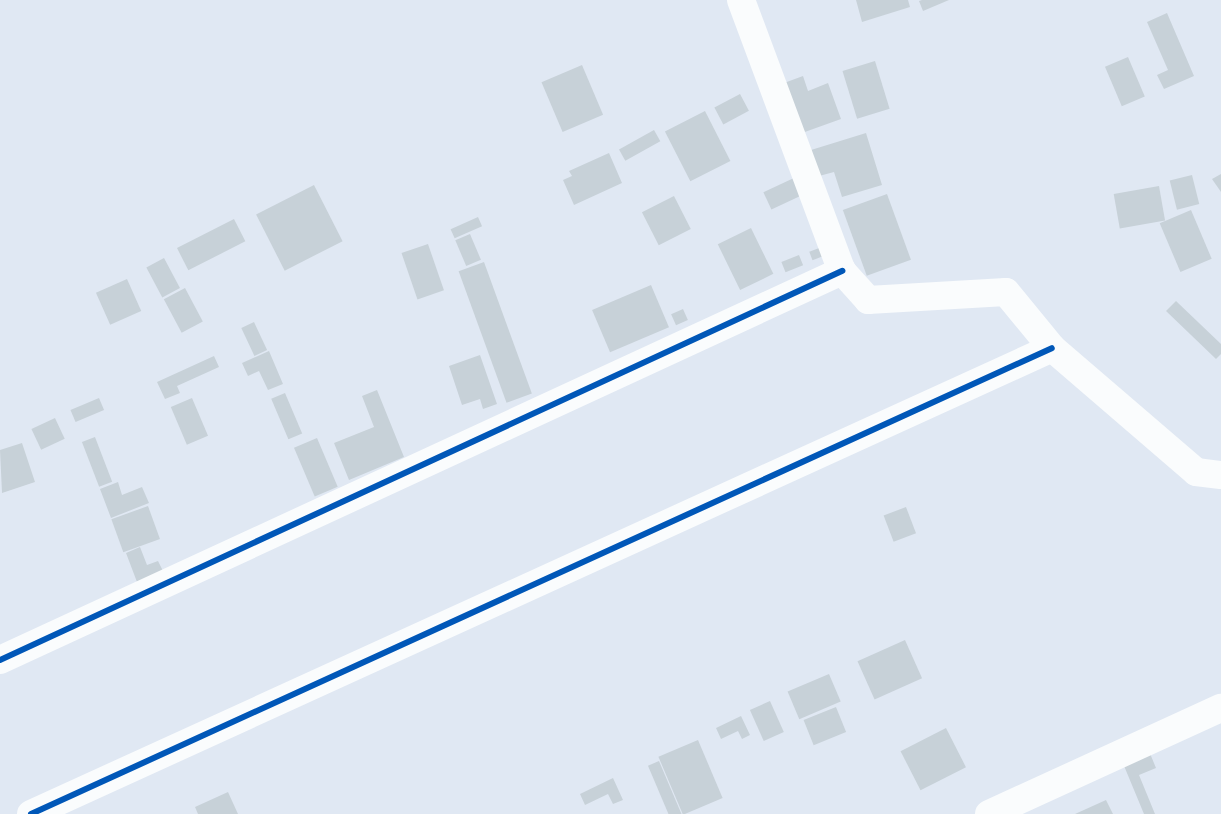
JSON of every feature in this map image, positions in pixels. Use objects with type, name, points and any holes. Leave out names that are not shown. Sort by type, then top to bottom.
[{"type":"street","points":[[741,0],[842,271],[868,300],[1006,292],[1052,348],[1196,472],[1221,475]]},
{"type":"street","points":[[0,660],[842,271]]},
{"type":"street","points":[[31,814],[1052,348]]},
{"type":"street","points":[[989,814],[1221,708]]},
{"type":"building","points":[[856,0],[908,0],[910,7],[862,22]]},
{"type":"building","points":[[949,0],[923,11],[919,1]]},
{"type":"building","points":[[1167,13],[1194,76],[1164,89],[1157,75],[1168,70],[1147,22]]},
{"type":"building","points":[[1128,57],[1145,97],[1122,106],[1105,67]]},
{"type":"building","points":[[875,61],[890,109],[857,119],[842,71]]},
{"type":"building","points":[[582,65],[603,115],[563,132],[541,82]]},
{"type":"building","points":[[803,76],[808,91],[828,83],[841,119],[802,133],[784,83]]},
{"type":"building","points":[[740,94],[749,111],[723,124],[714,108]]},
{"type":"building","points":[[705,111],[730,161],[690,181],[665,131]]},
{"type":"building","points":[[654,130],[660,141],[625,161],[619,149]]},
{"type":"building","points":[[866,133],[882,185],[842,197],[834,172],[819,176],[811,150]]},
{"type":"building","points":[[609,153],[622,183],[574,205],[563,180],[572,176],[569,171]]},
{"type":"building","points":[[1221,174],[1221,192],[1212,179]]},
{"type":"building","points":[[1192,175],[1199,204],[1177,210],[1170,181]]},
{"type":"building","points":[[796,177],[804,194],[771,209],[763,192]]},
{"type":"building","points":[[314,185],[343,241],[285,271],[256,215]]},
{"type":"building","points":[[1159,186],[1165,220],[1120,228],[1114,194]]},
{"type":"building","points":[[887,194],[911,260],[867,276],[843,210]]},
{"type":"building","points":[[674,196],[691,229],[659,245],[642,212]]},
{"type":"building","points":[[1191,210],[1212,259],[1180,272],[1160,223]]},
{"type":"building","points":[[478,217],[482,226],[455,238],[451,229]]},
{"type":"building","points":[[234,219],[245,241],[188,270],[177,248]]},
{"type":"building","points":[[751,228],[773,274],[740,290],[718,244]]},
{"type":"building","points":[[470,234],[481,260],[466,266],[455,240]]},
{"type":"building","points":[[428,244],[444,290],[417,299],[402,253]]},
{"type":"building","points":[[827,245],[830,253],[812,260],[809,252]]},
{"type":"building","points":[[799,255],[803,265],[786,272],[781,262]]},
{"type":"building","points":[[164,258],[180,288],[162,297],[146,267]]},
{"type":"building","points":[[484,262],[532,394],[507,403],[459,271]]},
{"type":"building","points":[[127,279],[141,311],[110,325],[96,293]]},
{"type":"building","points":[[651,285],[669,327],[610,352],[592,310]]},
{"type":"building","points":[[185,288],[203,322],[182,333],[164,299]]},
{"type":"building","points":[[1176,301],[1221,344],[1221,354],[1216,359],[1166,311]]},
{"type":"building","points":[[683,309],[688,320],[676,325],[671,314]]},
{"type":"building","points":[[254,322],[267,350],[254,356],[241,328]]},
{"type":"building","points":[[269,351],[283,384],[268,390],[259,371],[248,376],[242,363]]},
{"type":"building","points":[[480,355],[497,404],[483,409],[480,399],[462,405],[449,366]]},
{"type":"building","points":[[214,356],[219,367],[177,386],[180,393],[165,399],[157,382]]},
{"type":"building","points":[[377,390],[404,457],[349,480],[334,443],[374,427],[362,396]]},
{"type":"building","points":[[285,393],[302,434],[288,439],[271,399]]},
{"type":"building","points":[[99,398],[104,410],[76,422],[70,410]]},
{"type":"building","points":[[192,398],[208,436],[187,445],[171,407]]},
{"type":"building","points":[[55,418],[65,439],[41,450],[31,429]]},
{"type":"building","points":[[95,437],[112,482],[99,487],[82,442]]},
{"type":"building","points":[[317,438],[338,487],[315,497],[294,448]]},
{"type":"building","points":[[22,443],[35,482],[2,493],[0,450]]},
{"type":"building","points":[[118,482],[122,495],[142,487],[149,503],[111,518],[100,489]]},
{"type":"building","points":[[148,506],[160,539],[123,552],[111,519]]},
{"type":"building","points":[[906,507],[916,533],[894,542],[884,516]]},
{"type":"building","points":[[140,547],[147,565],[158,561],[163,571],[137,582],[126,553]]},
{"type":"building","points":[[905,640],[922,678],[875,700],[857,661]]},
{"type":"building","points":[[829,674],[841,702],[799,719],[788,692]]},
{"type":"building","points":[[770,701],[784,732],[764,741],[750,710]]},
{"type":"building","points":[[836,707],[846,732],[814,745],[804,720]]},
{"type":"building","points":[[741,716],[750,735],[742,739],[738,731],[721,739],[716,728]]},
{"type":"building","points":[[946,728],[966,767],[921,790],[901,751]]},
{"type":"building","points":[[698,740],[723,798],[683,814],[658,757]]},
{"type":"building","points":[[1149,751],[1156,768],[1139,775],[1155,814],[1144,814],[1122,761]]},
{"type":"building","points":[[659,761],[681,814],[668,814],[648,766]]},
{"type":"building","points":[[613,778],[623,800],[613,804],[608,794],[585,805],[580,794]]},
{"type":"building","points":[[228,792],[238,814],[198,814],[195,807]]},
{"type":"building","points":[[1106,800],[1113,814],[1075,814]]},
{"type":"cycle path","points":[[0,660],[842,271]]},
{"type":"cycle path","points":[[31,814],[1052,348]]}]
